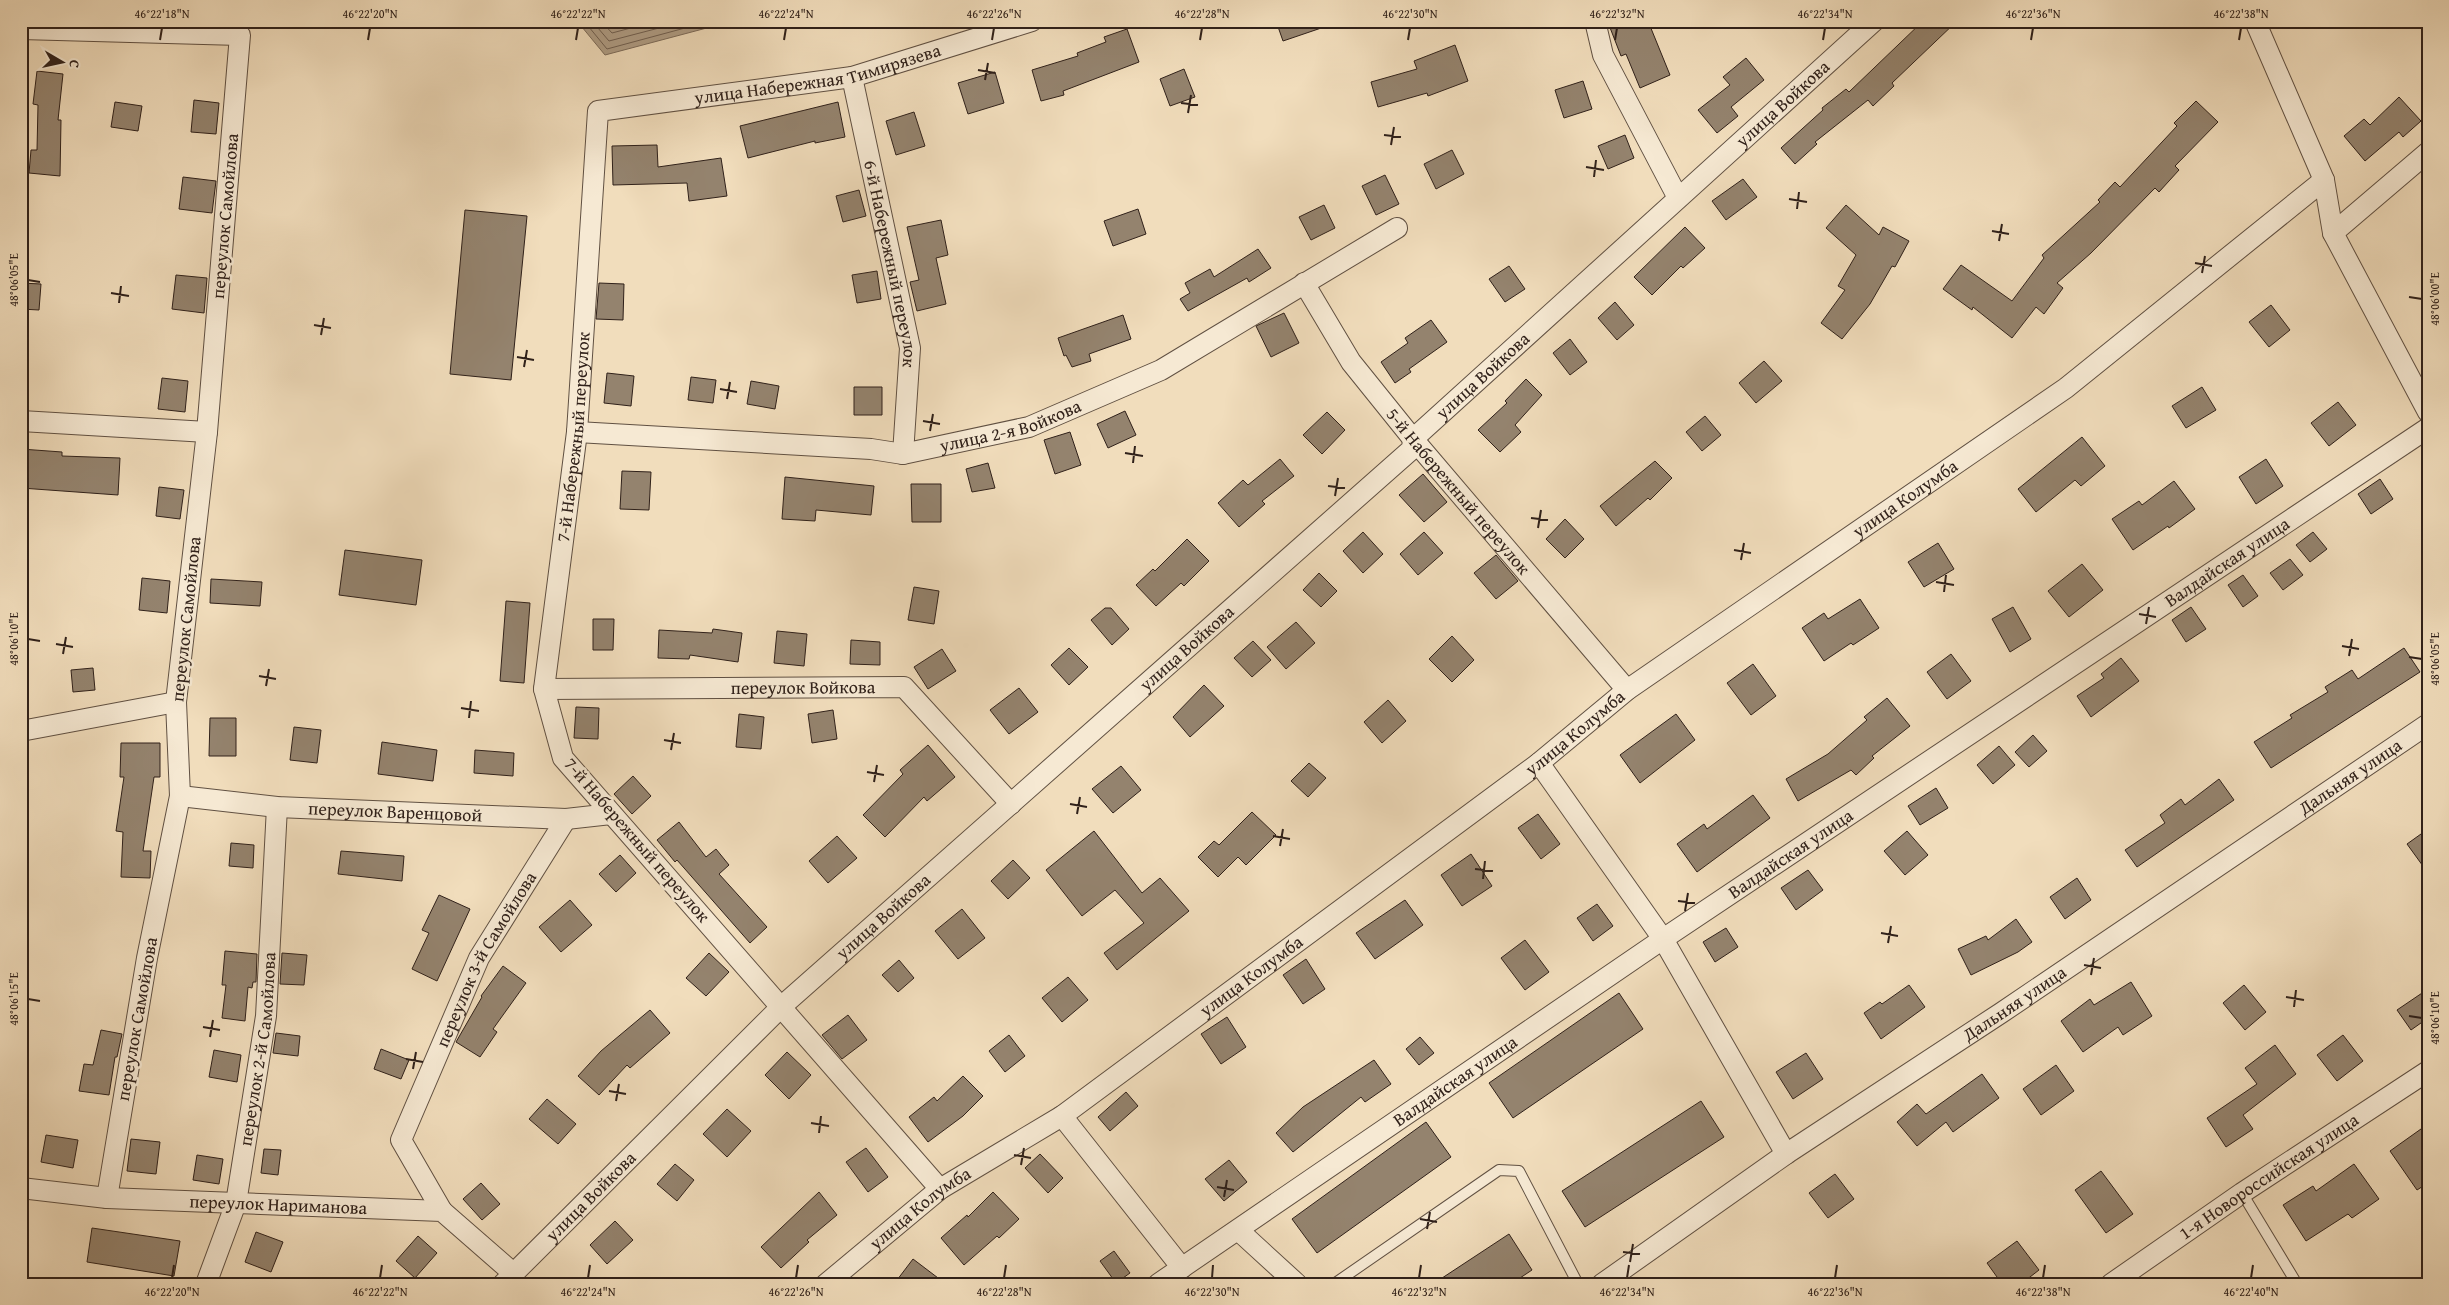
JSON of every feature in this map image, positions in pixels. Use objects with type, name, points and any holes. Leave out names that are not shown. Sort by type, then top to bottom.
[{"type":"street","name":"улица Набережная Тимирязева","points":[[598,111],[852,77],[1032,21]]},
{"type":"street","points":[[1595,21],[1603,55],[1678,198]]},
{"type":"street","name":"улица Войкова","points":[[508,1278],[782,1006],[1412,449],[1413,439],[1874,21]]},
{"type":"street","points":[[2255,21],[2324,180],[2333,233],[2428,412]]},
{"type":"street","name":"переулок Самойлова","points":[[21,29],[240,35],[207,432],[176,702],[180,796],[147,958],[106,1198]]},
{"type":"street","name":"6-й Набережный переулок","points":[[852,77],[910,348],[903,454]]},
{"type":"street","name":"7-й Набережный переулок","points":[[598,111],[577,432],[544,689],[563,758],[782,1006],[940,1189]]},
{"type":"street","points":[[2333,233],[2428,152]]},
{"type":"street","name":"улица Колумба","points":[[826,1284],[940,1189],[1062,1116],[1539,764],[1627,690],[2066,388],[2324,180]]},
{"type":"street","name":"улица 2-я Войкова","points":[[577,432],[871,450],[903,454],[1029,427],[1161,370],[1397,228]]},
{"type":"street","name":"5-й Набережный переулок","points":[[1304,283],[1351,362],[1413,439],[1627,690]]},
{"type":"street","points":[[21,421],[207,432]]},
{"type":"street","name":"Валдайская улица","points":[[1158,1284],[1663,939],[2428,428]]},
{"type":"street","name":"переулок Войкова","points":[[544,689],[870,689],[904,687],[1011,804]]},
{"type":"street","points":[[21,731],[176,702]]},
{"type":"street","name":"Дальняя улица","points":[[1602,1284],[1786,1154],[2000,1014],[2428,724]]},
{"type":"street","points":[[1539,764],[1663,939],[1786,1154]]},
{"type":"street","name":"переулок Варенцовой","points":[[180,796],[277,807],[566,819],[611,814]]},
{"type":"street","name":"переулок 2-й Самойлова","points":[[206,1284],[236,1203],[266,1016],[277,807]]},
{"type":"street","name":"переулок 3-й Самойлова","points":[[442,1211],[401,1140],[479,958],[566,819]]},
{"type":"street","name":"1-я Новороссийская улица","points":[[2111,1284],[2242,1193],[2428,1071]]},
{"type":"street","points":[[1062,1116],[1182,1268]]},
{"type":"street","name":"переулок Нариманова","points":[[21,1188],[106,1198],[442,1211]]},
{"type":"street","points":[[442,1211],[508,1278]]},
{"type":"street","points":[[1238,1230],[1297,1284]]},
{"type":"lane","points":[[1334,1284],[1499,1170],[1519,1170],[1578,1284]]},
{"type":"lane","points":[[2242,1193],[2297,1284]]},
{"type":"water","points":[[577,21],[733,21],[605,55]]},
{"type":"building","points":[[1276,21],[1332,21],[1333,24],[1283,41]]},
{"type":"building","points":[[1619,21],[1648,21],[1670,75],[1640,88],[1626,54],[1621,56],[1609,25]]},
{"type":"building","points":[[1923,21],[1957,21],[1892,83],[1894,86],[1873,106],[1868,100],[1815,142],[1817,144],[1795,164],[1781,148],[1823,110],[1822,108],[1846,89],[1849,92]]},
{"type":"building","points":[[1127,29],[1139,62],[1063,91],[1064,95],[1041,101],[1032,70],[1078,56],[1077,53],[1106,42],[1104,37]]},
{"type":"building","points":[[1455,45],[1468,81],[1428,96],[1427,93],[1378,107],[1371,82],[1417,69],[1414,61]]},
{"type":"building","points":[[1746,58],[1764,80],[1731,107],[1738,116],[1717,133],[1698,110],[1730,85],[1723,77]]},
{"type":"building","points":[[1184,69],[1195,97],[1170,106],[1160,79]]},
{"type":"building","points":[[37,71],[63,74],[58,120],[61,120],[60,176],[29,173],[31,150],[37,150],[38,105],[33,104]]},
{"type":"building","points":[[995,72],[1004,103],[968,114],[958,83]]},
{"type":"building","points":[[1583,81],[1592,109],[1564,118],[1555,90]]},
{"type":"building","points":[[2399,97],[2421,121],[2403,137],[2399,132],[2365,161],[2344,136],[2364,119],[2370,125]]},
{"type":"building","points":[[194,100],[219,103],[216,134],[191,132]]},
{"type":"building","points":[[2196,101],[2218,122],[2175,166],[2179,170],[2159,192],[2155,188],[2091,253],[2057,283],[2063,288],[2044,314],[2036,307],[2012,338],[1973,307],[1972,310],[1943,289],[1961,265],[2012,301],[2044,258],[2042,255],[2100,202],[2098,200],[2115,182],[2120,187],[2177,126],[2174,123]]},
{"type":"building","points":[[115,102],[142,106],[138,131],[111,127]]},
{"type":"building","points":[[838,102],[845,137],[815,143],[815,141],[748,158],[740,126]]},
{"type":"building","points":[[914,112],[925,146],[896,155],[886,121]]},
{"type":"building","points":[[1625,135],[1634,158],[1608,169],[1598,146]]},
{"type":"building","points":[[657,145],[658,167],[721,158],[727,196],[689,201],[687,183],[613,185],[612,146]]},
{"type":"building","points":[[1452,150],[1464,174],[1436,189],[1424,164]]},
{"type":"building","points":[[1385,175],[1399,204],[1376,215],[1362,186]]},
{"type":"building","points":[[183,177],[216,181],[212,213],[179,209]]},
{"type":"building","points":[[1743,179],[1757,197],[1726,220],[1712,201]]},
{"type":"building","points":[[859,190],[866,216],[843,222],[836,196]]},
{"type":"building","points":[[1324,205],[1335,228],[1311,240],[1299,217]]},
{"type":"building","points":[[1846,205],[1879,235],[1883,227],[1909,241],[1895,267],[1892,266],[1870,304],[1842,339],[1821,323],[1845,290],[1838,286],[1856,255],[1826,228]]},
{"type":"building","points":[[1138,209],[1146,234],[1113,246],[1104,221]]},
{"type":"building","points":[[465,210],[527,216],[511,380],[450,374]]},
{"type":"building","points":[[941,220],[948,255],[936,258],[946,304],[917,311],[910,282],[919,280],[907,227]]},
{"type":"building","points":[[1685,227],[1705,248],[1683,268],[1681,266],[1652,295],[1634,277]]},
{"type":"building","points":[[1258,249],[1271,268],[1249,282],[1247,278],[1188,311],[1180,299],[1190,293],[1185,283],[1210,269],[1214,277]]},
{"type":"building","points":[[1509,266],[1525,289],[1505,302],[1489,279]]},
{"type":"building","points":[[877,271],[881,299],[857,303],[852,275]]},
{"type":"building","points":[[176,275],[207,278],[204,313],[172,309]]},
{"type":"building","points":[[21,283],[41,284],[39,310],[21,309]]},
{"type":"building","points":[[599,283],[624,284],[623,320],[596,319]]},
{"type":"building","points":[[1615,302],[1634,325],[1617,340],[1598,318]]},
{"type":"building","points":[[2271,305],[2290,330],[2269,347],[2249,322]]},
{"type":"building","points":[[1284,313],[1299,343],[1271,357],[1256,326]]},
{"type":"building","points":[[1123,315],[1131,339],[1089,354],[1091,361],[1072,367],[1066,355],[1064,356],[1058,338]]},
{"type":"building","points":[[1431,320],[1447,342],[1409,369],[1411,372],[1395,383],[1381,362],[1408,343],[1405,338]]},
{"type":"building","points":[[1570,339],[1587,362],[1570,375],[1553,353]]},
{"type":"building","points":[[1764,361],[1782,381],[1756,403],[1739,383]]},
{"type":"building","points":[[607,373],[634,376],[631,406],[604,403]]},
{"type":"building","points":[[691,377],[716,380],[713,403],[688,400]]},
{"type":"building","points":[[162,378],[188,381],[185,412],[158,409]]},
{"type":"building","points":[[1526,379],[1542,395],[1515,425],[1521,432],[1500,452],[1478,430],[1507,403],[1505,401]]},
{"type":"building","points":[[751,381],[779,386],[775,409],[747,404]]},
{"type":"building","points":[[854,387],[882,387],[882,415],[854,415]]},
{"type":"building","points":[[2202,387],[2216,410],[2186,428],[2172,406]]},
{"type":"building","points":[[2338,402],[2356,425],[2329,446],[2311,423]]},
{"type":"building","points":[[1125,411],[1136,435],[1108,448],[1097,424]]},
{"type":"building","points":[[1327,412],[1345,430],[1322,454],[1303,435]]},
{"type":"building","points":[[1705,416],[1721,435],[1702,451],[1686,432]]},
{"type":"building","points":[[1070,432],[1081,465],[1055,474],[1044,440]]},
{"type":"building","points":[[2082,437],[2105,466],[2081,486],[2075,480],[2036,512],[2018,489]]},
{"type":"building","points":[[21,449],[62,452],[62,456],[120,458],[118,495],[21,488]]},
{"type":"building","points":[[1280,459],[1294,476],[1262,501],[1265,504],[1239,527],[1218,503],[1243,480],[1248,485]]},
{"type":"building","points":[[2266,459],[2283,486],[2256,504],[2239,477]]},
{"type":"building","points":[[1655,461],[1672,478],[1650,500],[1648,498],[1616,526],[1600,506]]},
{"type":"building","points":[[988,463],[995,488],[972,492],[966,469]]},
{"type":"building","points":[[622,471],[651,472],[649,510],[620,509]]},
{"type":"building","points":[[1423,474],[1447,502],[1424,522],[1399,495]]},
{"type":"building","points":[[785,477],[874,486],[871,515],[816,510],[815,521],[782,519]]},
{"type":"building","points":[[2380,479],[2393,499],[2371,514],[2358,494]]},
{"type":"building","points":[[2174,481],[2195,509],[2169,528],[2168,526],[2133,550],[2112,519],[2139,501],[2142,505]]},
{"type":"building","points":[[911,484],[941,484],[941,522],[912,522]]},
{"type":"building","points":[[159,487],[184,490],[180,519],[156,516]]},
{"type":"building","points":[[1565,519],[1584,539],[1565,558],[1546,539]]},
{"type":"building","points":[[1363,532],[1383,554],[1363,573],[1343,551]]},
{"type":"building","points":[[1424,532],[1443,553],[1418,575],[1400,554]]},
{"type":"building","points":[[2313,532],[2327,549],[2310,562],[2296,545]]},
{"type":"building","points":[[1187,539],[1209,561],[1184,586],[1181,583],[1156,606],[1136,585],[1153,569],[1155,571]]},
{"type":"building","points":[[1938,543],[1954,569],[1924,587],[1908,562]]},
{"type":"building","points":[[345,550],[422,560],[416,605],[339,595]]},
{"type":"building","points":[[1496,555],[1518,581],[1496,599],[1474,573]]},
{"type":"building","points":[[2290,559],[2303,575],[2283,590],[2270,573]]},
{"type":"building","points":[[2082,564],[2103,590],[2069,617],[2048,591]]},
{"type":"building","points":[[1319,573],[1337,591],[1321,607],[1303,590]]},
{"type":"building","points":[[2243,575],[2258,596],[2243,607],[2228,585]]},
{"type":"building","points":[[142,578],[170,581],[167,613],[139,610]]},
{"type":"building","points":[[211,579],[262,582],[260,606],[210,603]]},
{"type":"building","points":[[914,587],[939,591],[934,624],[908,620]]},
{"type":"building","points":[[1860,599],[1879,628],[1853,645],[1851,643],[1824,661],[1802,628],[1824,613],[1828,619]]},
{"type":"building","points":[[506,601],[530,603],[524,683],[500,681]]},
{"type":"building","points":[[2013,607],[2031,639],[2010,652],[1992,619]]},
{"type":"building","points":[[2191,607],[2206,629],[2186,642],[2172,620]]},
{"type":"building","points":[[1105,608],[1111,608],[1129,629],[1112,645],[1091,620]]},
{"type":"building","points":[[593,619],[614,619],[613,650],[593,650]]},
{"type":"building","points":[[1296,622],[1315,643],[1286,669],[1267,647]]},
{"type":"building","points":[[713,629],[742,633],[738,662],[690,655],[689,659],[658,658],[659,630],[712,633]]},
{"type":"building","points":[[777,631],[807,634],[804,666],[774,663]]},
{"type":"building","points":[[1452,636],[1474,660],[1452,682],[1429,659]]},
{"type":"building","points":[[851,640],[880,642],[880,665],[850,664]]},
{"type":"building","points":[[1253,641],[1271,660],[1252,677],[1234,658]]},
{"type":"building","points":[[1069,648],[1088,667],[1069,685],[1051,665]]},
{"type":"building","points":[[2404,648],[2420,672],[2271,768],[2254,742],[2292,718],[2290,715],[2328,692],[2325,687],[2352,670],[2358,679]]},
{"type":"building","points":[[942,649],[956,671],[928,689],[914,667]]},
{"type":"building","points":[[1951,654],[1971,681],[1947,699],[1927,672]]},
{"type":"building","points":[[2121,658],[2139,681],[2091,717],[2077,696],[2104,678],[2101,674]]},
{"type":"building","points":[[1753,664],[1776,696],[1751,715],[1727,683]]},
{"type":"building","points":[[93,668],[95,690],[73,692],[71,670]]},
{"type":"building","points":[[1204,685],[1224,706],[1190,737],[1173,717]]},
{"type":"building","points":[[1019,688],[1038,712],[1009,734],[990,710]]},
{"type":"building","points":[[1887,698],[1910,726],[1872,756],[1874,758],[1856,775],[1851,770],[1798,801],[1786,779],[1828,754],[1867,720],[1864,717]]},
{"type":"building","points":[[1388,700],[1406,721],[1382,743],[1364,722]]},
{"type":"building","points":[[576,707],[599,708],[598,739],[574,738]]},
{"type":"building","points":[[833,710],[837,739],[812,743],[808,714]]},
{"type":"building","points":[[739,714],[764,717],[761,749],[736,747]]},
{"type":"building","points":[[1676,714],[1695,740],[1640,783],[1620,755]]},
{"type":"building","points":[[210,718],[236,718],[236,756],[209,756]]},
{"type":"building","points":[[294,727],[321,730],[317,763],[290,760]]},
{"type":"building","points":[[2033,735],[2047,751],[2029,767],[2015,752]]},
{"type":"building","points":[[382,742],[437,750],[433,781],[378,774]]},
{"type":"building","points":[[121,743],[160,743],[160,777],[154,777],[143,851],[151,851],[150,878],[121,877],[123,832],[116,831],[124,777],[120,777]]},
{"type":"building","points":[[928,745],[955,777],[927,801],[924,797],[885,837],[863,815],[903,774],[900,770]]},
{"type":"building","points":[[1999,746],[2015,765],[1993,784],[1977,765]]},
{"type":"building","points":[[475,750],[514,753],[513,776],[474,773]]},
{"type":"building","points":[[1309,763],[1326,778],[1308,797],[1291,781]]},
{"type":"building","points":[[1121,766],[1141,790],[1113,813],[1092,789]]},
{"type":"building","points":[[633,776],[651,796],[632,814],[614,794]]},
{"type":"building","points":[[2219,779],[2234,800],[2137,867],[2125,850],[2165,823],[2160,815],[2181,799],[2185,805]]},
{"type":"building","points":[[1936,788],[1948,808],[1920,825],[1908,806]]},
{"type":"building","points":[[1753,795],[1770,818],[1697,872],[1677,844],[1704,824],[1707,829]]},
{"type":"building","points":[[1252,812],[1276,835],[1246,865],[1238,857],[1218,877],[1198,857],[1214,841],[1219,845]]},
{"type":"building","points":[[1538,814],[1560,844],[1541,859],[1518,828]]},
{"type":"building","points":[[679,822],[706,857],[716,849],[729,865],[719,874],[767,927],[750,943],[657,840]]},
{"type":"building","points":[[2428,829],[2428,873],[2407,844]]},
{"type":"building","points":[[1094,831],[1142,893],[1160,878],[1189,911],[1117,970],[1104,953],[1144,923],[1115,890],[1082,916],[1046,870]]},
{"type":"building","points":[[1907,831],[1928,855],[1905,875],[1884,851]]},
{"type":"building","points":[[837,836],[857,858],[828,883],[809,861]]},
{"type":"building","points":[[231,843],[254,845],[253,868],[229,866]]},
{"type":"building","points":[[341,851],[404,856],[402,881],[338,874]]},
{"type":"building","points":[[1471,854],[1492,886],[1462,906],[1441,875]]},
{"type":"building","points":[[620,855],[636,873],[616,892],[599,874]]},
{"type":"building","points":[[1013,860],[1030,878],[1008,899],[991,881]]},
{"type":"building","points":[[1808,870],[1823,890],[1796,910],[1781,888]]},
{"type":"building","points":[[2077,878],[2091,900],[2065,919],[2050,897]]},
{"type":"building","points":[[439,895],[470,909],[437,981],[412,969],[429,933],[422,930]]},
{"type":"building","points":[[570,900],[592,925],[561,952],[539,927]]},
{"type":"building","points":[[1405,900],[1423,925],[1375,959],[1356,933]]},
{"type":"building","points":[[1597,904],[1613,926],[1593,941],[1577,918]]},
{"type":"building","points":[[962,909],[985,938],[958,959],[935,931]]},
{"type":"building","points":[[2016,919],[2032,942],[2018,952],[1971,975],[1958,949],[1986,936],[1988,940]]},
{"type":"building","points":[[1726,928],[1738,947],[1715,962],[1703,942]]},
{"type":"building","points":[[1525,940],[1549,972],[1525,990],[1501,958]]},
{"type":"building","points":[[225,951],[257,954],[256,982],[253,982],[252,988],[248,987],[245,1021],[222,1018],[226,985],[222,985]]},
{"type":"building","points":[[282,953],[307,955],[304,985],[280,984]]},
{"type":"building","points":[[709,953],[729,972],[706,996],[686,978]]},
{"type":"building","points":[[1306,959],[1325,989],[1303,1004],[1283,975]]},
{"type":"building","points":[[899,960],[914,978],[898,992],[882,975]]},
{"type":"building","points":[[503,966],[526,983],[493,1029],[497,1032],[480,1057],[456,1042],[481,996]]},
{"type":"building","points":[[1068,977],[1088,1000],[1062,1022],[1042,998]]},
{"type":"building","points":[[2131,982],[2152,1016],[2123,1035],[2118,1027],[2083,1052],[2061,1021],[2090,999],[2094,1005]]},
{"type":"building","points":[[1909,985],[1925,1007],[1881,1039],[1864,1013],[1880,1002],[1882,1004]]},
{"type":"building","points":[[2244,985],[2266,1012],[2245,1030],[2223,1003]]},
{"type":"building","points":[[2428,989],[2428,1018],[2411,1030],[2397,1010]]},
{"type":"building","points":[[1619,993],[1643,1029],[1513,1118],[1489,1083]]},
{"type":"building","points":[[650,1010],[670,1033],[630,1068],[627,1065],[599,1095],[578,1076],[601,1051]]},
{"type":"building","points":[[848,1015],[867,1040],[842,1059],[822,1035]]},
{"type":"building","points":[[1227,1017],[1246,1047],[1221,1064],[1201,1034]]},
{"type":"building","points":[[101,1030],[122,1034],[117,1057],[115,1057],[109,1095],[79,1091],[84,1064],[93,1065]]},
{"type":"building","points":[[276,1033],[300,1036],[298,1056],[273,1053]]},
{"type":"building","points":[[1009,1035],[1025,1056],[1005,1072],[989,1051]]},
{"type":"building","points":[[2343,1035],[2363,1061],[2337,1081],[2317,1055]]},
{"type":"building","points":[[1420,1037],[1434,1053],[1419,1065],[1406,1049]]},
{"type":"building","points":[[2275,1045],[2296,1074],[2243,1115],[2253,1129],[2226,1147],[2207,1118],[2257,1084],[2245,1068]]},
{"type":"building","points":[[381,1049],[409,1060],[401,1079],[374,1069]]},
{"type":"building","points":[[214,1050],[241,1055],[237,1082],[209,1077]]},
{"type":"building","points":[[787,1052],[811,1075],[789,1099],[765,1075]]},
{"type":"building","points":[[1806,1053],[1823,1079],[1793,1099],[1776,1072]]},
{"type":"building","points":[[1374,1060],[1391,1084],[1365,1102],[1361,1097],[1293,1152],[1276,1133],[1303,1107]]},
{"type":"building","points":[[2056,1065],[2074,1091],[2041,1115],[2023,1089]]},
{"type":"building","points":[[1982,1074],[1999,1098],[1953,1132],[1946,1122],[1917,1146],[1897,1122],[1917,1104],[1926,1114]]},
{"type":"building","points":[[963,1076],[983,1096],[963,1116],[928,1142],[909,1117],[934,1097],[937,1101]]},
{"type":"building","points":[[1126,1092],[1138,1106],[1110,1131],[1098,1117]]},
{"type":"building","points":[[547,1099],[576,1124],[558,1144],[529,1119]]},
{"type":"building","points":[[1701,1101],[1724,1137],[1585,1227],[1562,1191]]},
{"type":"building","points":[[727,1109],[751,1131],[727,1157],[703,1134]]},
{"type":"building","points":[[1426,1122],[1451,1157],[1317,1253],[1292,1219]]},
{"type":"building","points":[[2428,1124],[2428,1183],[2417,1190],[2390,1151]]},
{"type":"building","points":[[46,1135],[78,1140],[73,1168],[41,1162]]},
{"type":"building","points":[[131,1139],[160,1142],[156,1174],[127,1171]]},
{"type":"building","points":[[866,1148],[888,1177],[868,1192],[846,1162]]},
{"type":"building","points":[[264,1149],[281,1150],[278,1175],[261,1173]]},
{"type":"building","points":[[1040,1154],[1063,1178],[1048,1193],[1025,1168]]},
{"type":"building","points":[[197,1155],[223,1159],[219,1184],[193,1180]]},
{"type":"building","points":[[1229,1160],[1247,1182],[1224,1201],[1205,1179]]},
{"type":"building","points":[[675,1164],[694,1180],[677,1201],[657,1184]]},
{"type":"building","points":[[2354,1164],[2379,1199],[2352,1218],[2348,1214],[2306,1241],[2283,1205],[2313,1186],[2316,1191]]},
{"type":"building","points":[[2101,1171],[2133,1214],[2106,1233],[2075,1190]]},
{"type":"building","points":[[1835,1174],[1854,1199],[1828,1218],[1809,1193]]},
{"type":"building","points":[[481,1183],[500,1204],[482,1220],[463,1199]]},
{"type":"building","points":[[819,1192],[837,1215],[807,1240],[809,1242],[781,1268],[761,1247]]},
{"type":"building","points":[[993,1192],[1019,1219],[999,1238],[997,1236],[964,1265],[941,1238],[967,1215],[968,1217]]},
{"type":"building","points":[[615,1221],[633,1240],[607,1264],[590,1245]]},
{"type":"building","points":[[92,1228],[180,1241],[174,1276],[87,1262]]},
{"type":"building","points":[[256,1232],[283,1242],[271,1272],[245,1262]]},
{"type":"building","points":[[1509,1234],[1532,1270],[1511,1284],[1433,1284]]},
{"type":"building","points":[[418,1236],[437,1253],[415,1278],[396,1261]]},
{"type":"building","points":[[2017,1241],[2039,1270],[2021,1284],[2002,1284],[1987,1263]]},
{"type":"building","points":[[1114,1251],[1130,1273],[1116,1283],[1100,1261]]},
{"type":"building","points":[[913,1259],[946,1284],[894,1284]]}]
